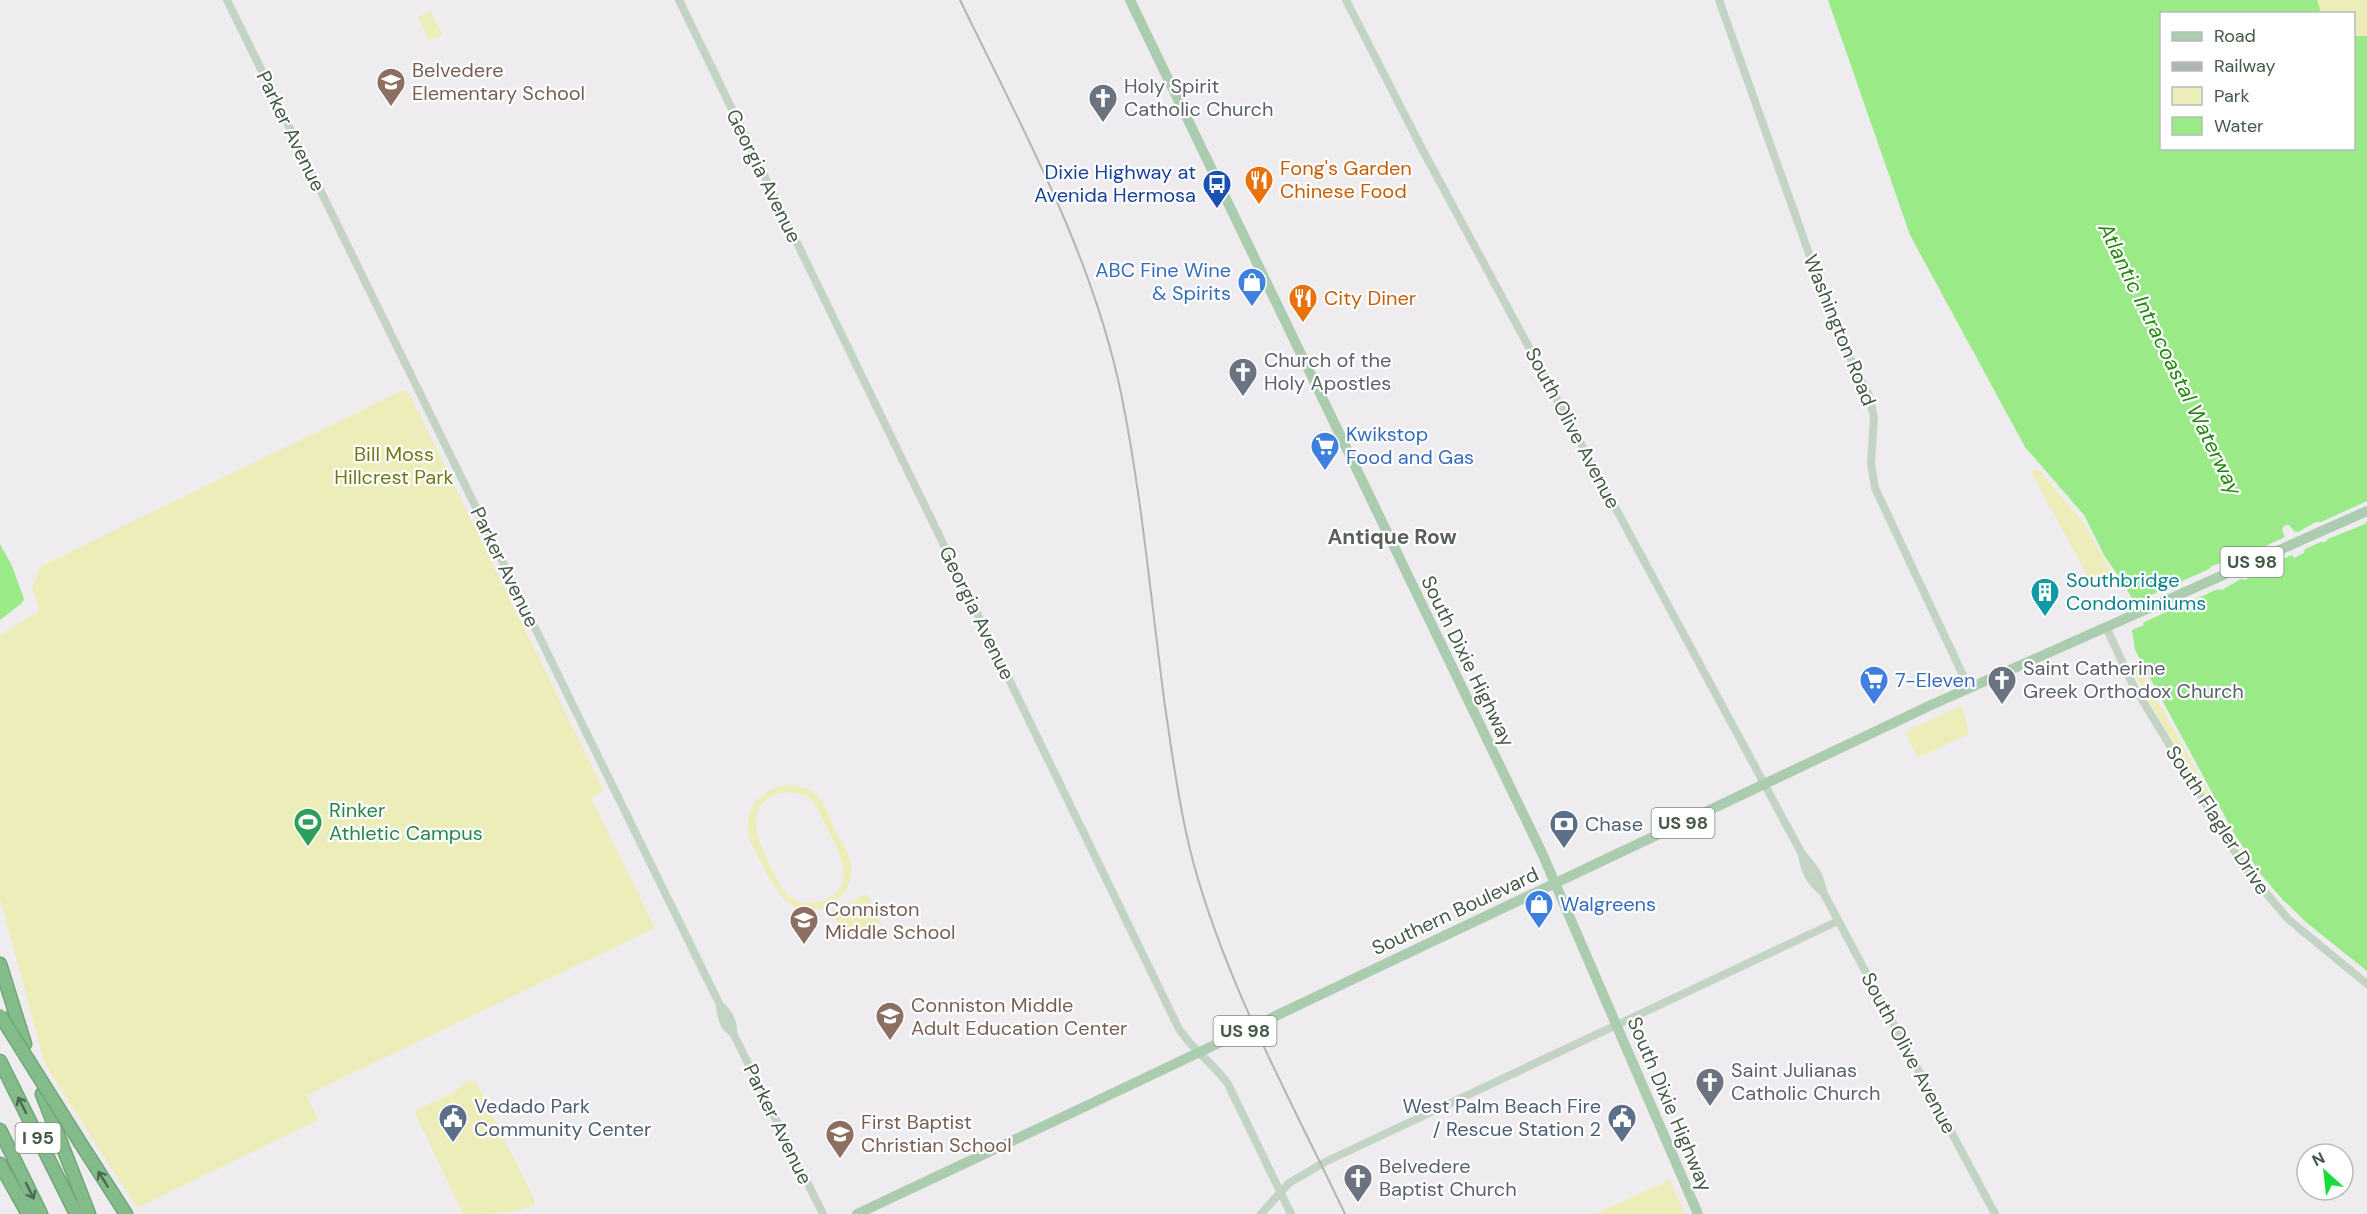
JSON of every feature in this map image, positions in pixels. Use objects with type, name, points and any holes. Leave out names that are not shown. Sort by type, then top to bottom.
[{"type":"highway","points":[[0,964],[25,1044]]},
{"type":"highway","points":[[0,1015],[126,1214]]},
{"type":"highway","name":"I 95","points":[[0,1061],[76,1214]]},
{"type":"highway","points":[[42,1094],[89,1214]]},
{"type":"highway","name":"I 95","points":[[0,1130],[41,1214]]},
{"type":"highway","points":[[0,1164],[28,1214]]},
{"type":"main road","name":"South Dixie Highway","points":[[1130,0],[1556,883],[1698,1214]]},
{"type":"main road","name":"Southern Boulevard","points":[[857,1214],[1969,688],[2367,511]]},
{"type":"street","name":"Parker Avenue","points":[[227,0],[720,1005],[727,1011],[734,1025],[733,1033],[823,1214]]},
{"type":"street","name":"Georgia Avenue","points":[[679,0],[1178,1027],[1186,1040],[1216,1068],[1228,1084],[1291,1214]]},
{"type":"street","name":"South Olive Avenue","points":[[1346,0],[1420,145],[1802,854],[1803,865],[1814,886],[1822,892],[1995,1214]]},
{"type":"street","name":"Washington Road","points":[[1719,0],[1835,327],[1869,396],[1874,417],[1871,463],[1875,488],[1969,688]]},
{"type":"street","name":"South Flagler Drive","points":[[2106,627],[2142,701],[2244,867],[2288,919],[2367,984]]},
{"type":"street","points":[[1261,1214],[1280,1191],[1325,1162],[1838,921]]},
{"type":"green space","points":[[2317,0],[2367,0],[2367,41],[2355,36],[2355,12],[2321,12]]},
{"type":"green space","points":[[431,11],[442,35],[429,41],[418,17]]},
{"type":"green space","name":"Rinker Athletic Campus","points":[[403,390],[410,395],[604,791],[591,798],[655,928],[307,1095],[318,1120],[137,1208],[45,1064],[0,899],[0,635],[39,611],[32,587],[41,566]]},
{"type":"green space","points":[[2038,469],[2083,522],[2112,573],[2092,584],[2031,472]]},
{"type":"green space","points":[[2129,663],[2136,666],[2144,677],[2245,857],[2243,858],[2154,710]]},
{"type":"green space","points":[[1962,705],[1969,734],[1918,758],[1905,732]]},
{"type":"green space","points":[[798,786],[816,795],[824,806],[849,856],[851,878],[848,886],[838,899],[823,908],[805,910],[788,902],[775,887],[750,840],[748,827],[751,810],[761,796],[777,787]],"holes":[[[787,792],[804,795],[813,801],[841,859],[843,880],[839,890],[830,897],[816,902],[798,901],[783,890],[757,834],[756,819],[759,807],[769,798]]]},
{"type":"green space","points":[[867,894],[881,923],[845,940],[832,911]]},
{"type":"green space","points":[[469,1080],[476,1082],[535,1201],[534,1205],[508,1212],[463,1214],[415,1110],[453,1093]]},
{"type":"green space","points":[[1670,1180],[1685,1214],[1595,1214]]},
{"type":"water","name":"Atlantic Intracoastal Waterway","points":[[1828,0],[2317,0],[2321,12],[2160,12],[2160,150],[2355,150],[2355,36],[2367,36],[2367,971],[2307,923],[2282,899],[2260,873],[2235,835],[2135,650],[2132,630],[2144,625],[2134,602],[2105,557],[2084,515],[2025,447],[1910,235]]},
{"type":"water","points":[[0,544],[12,566],[24,599],[0,620]]},
{"type":"pier","points":[[2367,501],[2365,524],[2305,549],[2304,553],[2294,558],[2292,555],[2253,572],[2254,575],[2245,580],[2241,579],[2222,590],[2218,589],[2142,623],[2133,603],[2232,559],[2236,548],[2242,548],[2246,555],[2285,537],[2282,529],[2285,525],[2289,525],[2298,532]]},
{"type":"railway","points":[[960,0],[1053,192],[1074,241],[1108,341],[1121,393],[1135,471],[1177,786],[1189,845],[1208,911],[1242,999],[1345,1214]]},
{"type":"place","name":"Belvedere Elementary School","points":[[391,108]]},
{"type":"place","name":"Holy Spirit Catholic Church","points":[[1103,124]]},
{"type":"place","name":"Fong's Garden Chinese Food","points":[[1259,206]]},
{"type":"place","name":"Dixie Highway at Avenida Hermosa","points":[[1217,210]]},
{"type":"place","name":"ABC Fine Wine & Spirits","points":[[1252,308]]},
{"type":"place","name":"City Diner","points":[[1303,324]]},
{"type":"place","name":"Church of the Holy Apostles","points":[[1243,398]]},
{"type":"place","name":"Kwikstop Food and Gas","points":[[1325,472]]},
{"type":"place","name":"Southbridge Condominiums","points":[[2045,618]]},
{"type":"place","name":"7-Eleven","points":[[1874,706]]},
{"type":"place","name":"Saint Catherine Greek Orthodox Church","points":[[2002,706]]},
{"type":"place","name":"Rinker Athletic Campus","points":[[308,848]]},
{"type":"place","name":"Chase","points":[[1564,850]]},
{"type":"place","name":"Walgreens","points":[[1539,930]]},
{"type":"place","name":"Conniston Middle School","points":[[804,946]]},
{"type":"place","name":"Conniston Middle Adult Education Center","points":[[890,1042]]},
{"type":"place","name":"Saint Julianas Catholic Church","points":[[1710,1108]]},
{"type":"place","name":"Vedado Park Community Center","points":[[453,1144]]},
{"type":"place","name":"West Palm Beach Fire / Rescue Station 2","points":[[1622,1144]]},
{"type":"place","name":"First Baptist Christian School","points":[[840,1160]]},
{"type":"place","name":"Belvedere Baptist Church","points":[[1358,1204]]},
{"type":"district","name":"Antique Row","points":[[1392,537]]},
{"type":"park label","name":"Bill Moss Hillcrest Park","points":[[394,466]]}]
